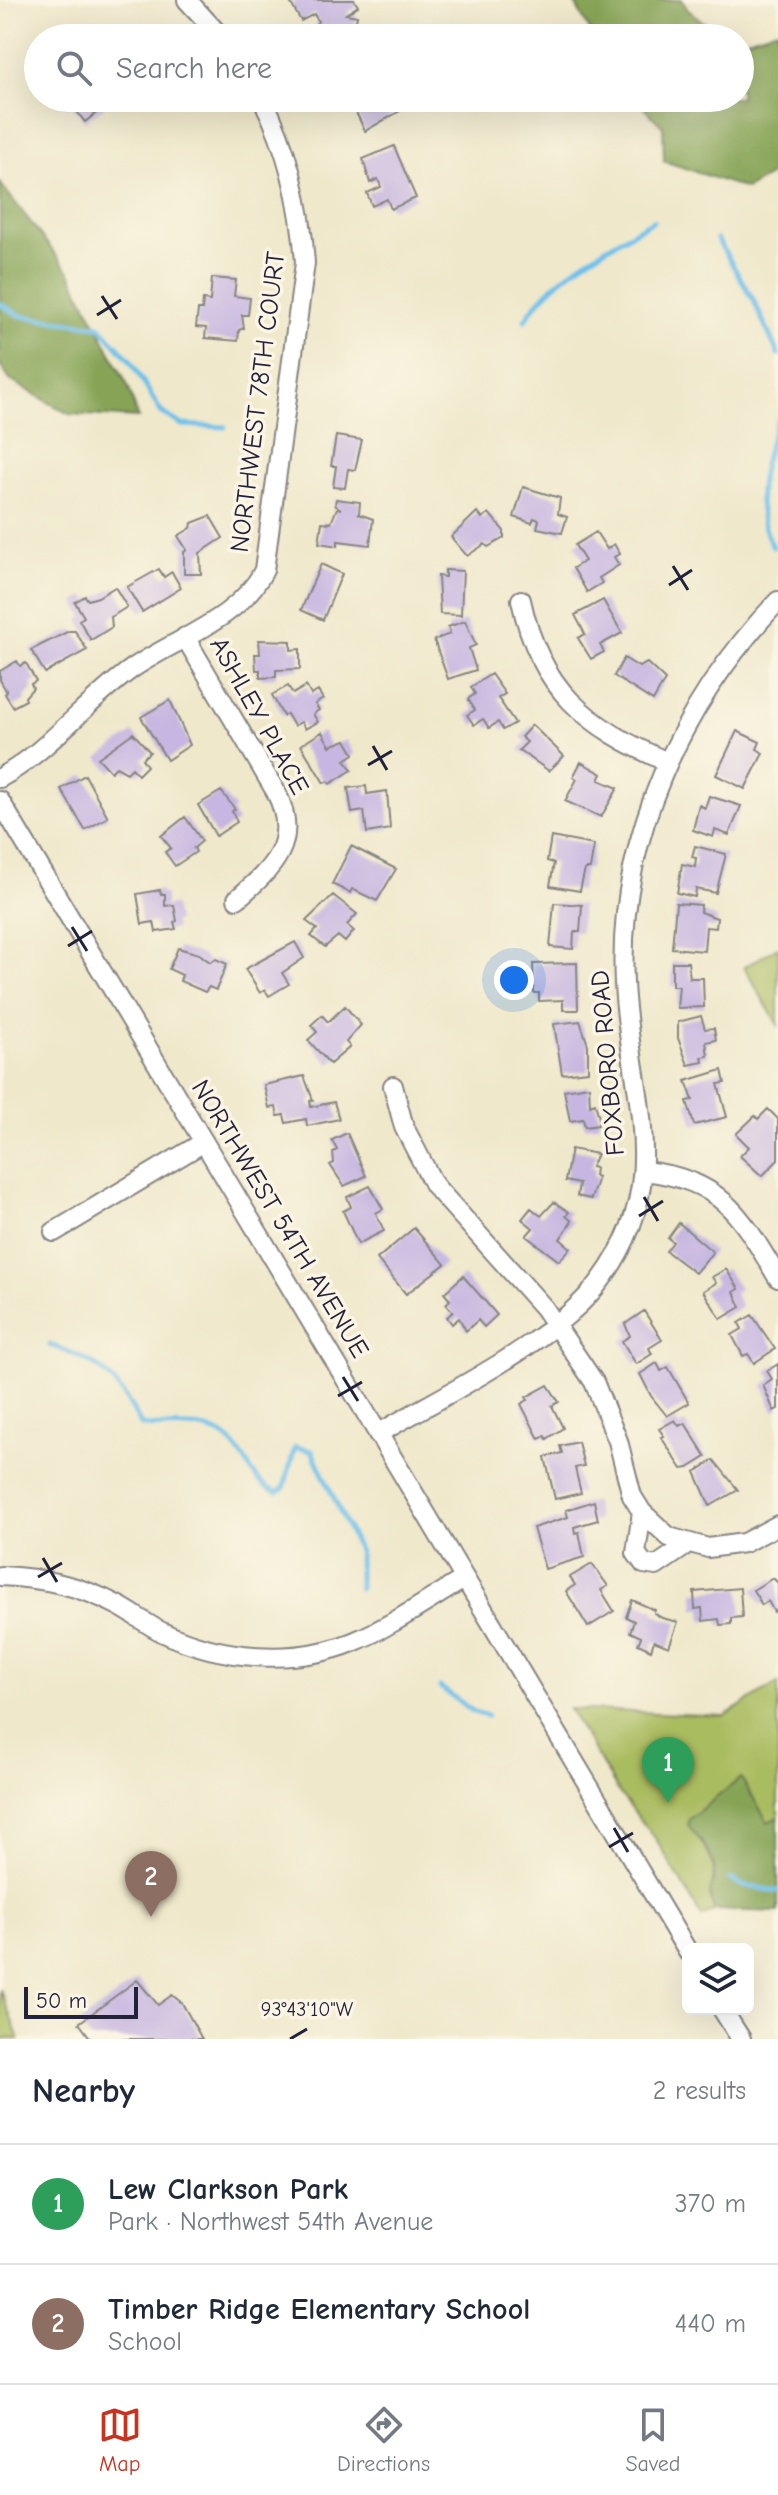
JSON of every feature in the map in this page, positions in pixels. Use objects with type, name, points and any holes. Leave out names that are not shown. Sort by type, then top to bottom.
[{"type":"street","points":[[187,0],[209,24]]},
{"type":"street","name":"NORTHWEST 78TH COURT","points":[[0,778],[26,762],[125,674],[234,607],[257,586],[267,558],[302,298],[303,233],[285,148],[268,112]]},
{"type":"street","points":[[521,600],[536,651],[564,696],[604,731],[667,762]]},
{"type":"street","name":"FOXBORO ROAD","points":[[378,1434],[537,1338],[579,1305],[616,1256],[630,1228],[644,1171],[643,1119],[626,1024],[625,937],[637,850],[667,762],[696,705],[722,666],[778,601]]},
{"type":"street","name":"ASHLEY PLACE","points":[[185,637],[276,792],[284,816],[282,848],[274,864],[237,899]]},
{"type":"street","name":"NORTHWEST 54TH AVENUE","points":[[0,801],[683,1943]]},
{"type":"street","points":[[393,1086],[404,1127],[434,1185],[454,1211],[516,1274],[579,1356],[608,1410],[632,1496],[642,1512],[663,1533],[687,1545],[726,1548],[744,1543],[778,1525]]},
{"type":"street","points":[[54,1232],[204,1142]]},
{"type":"street","points":[[644,1171],[687,1178],[721,1197],[748,1227],[778,1278]]},
{"type":"street","points":[[642,1512],[636,1553],[644,1564],[656,1566],[687,1545]]},
{"type":"street","points":[[0,1576],[37,1578],[76,1587],[116,1604],[163,1633],[222,1654],[291,1656],[350,1643],[464,1579]]},
{"type":"street","points":[[726,2015],[741,2039]]},
{"type":"green space","points":[[573,0],[682,0],[688,10],[706,24],[586,24]]},
{"type":"green space","points":[[778,29],[778,171],[746,189],[664,161],[663,127],[648,112],[754,112],[754,37]]},
{"type":"green space","points":[[0,183],[70,273],[128,386],[138,418],[69,414],[10,380],[0,365]]},
{"type":"green space","points":[[778,947],[778,1025],[744,967]]},
{"type":"green space","points":[[778,1683],[778,1817],[768,1823],[741,1779],[689,1819],[711,1859],[714,1871],[711,1898],[715,1910],[702,1917],[655,1838],[620,1794],[569,1709],[724,1716]]},
{"type":"green space","points":[[741,1778],[768,1822],[778,1817],[778,1912],[715,1910],[710,1897],[714,1874],[712,1862],[688,1825],[689,1819]]},
{"type":"green space","points":[[0,1989],[19,2039],[0,2039]]},
{"type":"building","points":[[299,0],[354,0],[358,6],[346,14],[357,16],[355,24],[316,24],[314,14],[301,21],[291,4]]},
{"type":"building","points":[[77,112],[98,112],[85,122]]},
{"type":"building","points":[[356,112],[398,112],[365,131]]},
{"type":"building","points":[[394,146],[416,198],[391,209],[387,199],[372,206],[367,193],[381,187],[378,179],[370,183],[363,159]]},
{"type":"building","points":[[212,278],[236,280],[234,296],[250,298],[248,315],[242,315],[244,328],[239,330],[238,341],[205,338],[206,328],[196,327],[203,300],[210,301]]},
{"type":"building","points":[[336,436],[362,440],[355,470],[348,469],[345,488],[333,487],[336,466],[331,466]]},
{"type":"building","points":[[523,487],[560,498],[558,514],[567,517],[562,533],[537,528],[539,520],[534,518],[532,523],[514,517]]},
{"type":"building","points":[[336,499],[360,502],[359,514],[373,519],[370,545],[338,541],[338,546],[319,543],[322,522],[331,523],[337,508],[341,509],[335,505]]},
{"type":"building","points":[[477,512],[482,518],[489,513],[504,531],[504,538],[488,547],[485,544],[467,556],[451,537]]},
{"type":"building","points":[[210,516],[223,538],[200,553],[201,574],[184,574],[184,552],[187,550],[178,536],[191,528],[192,523]]},
{"type":"building","points":[[596,532],[607,549],[614,544],[620,554],[614,557],[619,565],[599,578],[602,583],[587,592],[573,568],[585,561],[575,545]]},
{"type":"building","points":[[321,564],[342,574],[323,620],[301,610]]},
{"type":"building","points":[[159,569],[164,577],[172,572],[181,588],[142,612],[127,587]]},
{"type":"building","points":[[445,570],[463,571],[461,615],[440,614],[438,576],[445,577]]},
{"type":"building","points":[[115,587],[127,607],[111,617],[112,627],[91,640],[79,620],[84,617],[75,602],[85,596],[88,600],[98,597]]},
{"type":"building","points":[[603,600],[622,633],[600,645],[604,652],[591,659],[578,638],[585,634],[575,615]]},
{"type":"building","points":[[465,621],[476,645],[469,648],[476,670],[448,679],[434,640],[450,634],[448,627]]},
{"type":"building","points":[[75,631],[87,650],[45,673],[31,650]]},
{"type":"building","points":[[259,640],[291,641],[291,650],[300,649],[300,669],[276,670],[276,677],[260,678],[255,654],[260,654]]},
{"type":"building","points":[[624,658],[639,667],[647,663],[665,680],[653,701],[614,676]]},
{"type":"building","points":[[17,661],[20,666],[26,663],[36,681],[31,684],[33,688],[26,700],[13,707],[5,694],[0,671]]},
{"type":"building","points":[[491,674],[505,694],[498,698],[515,723],[503,730],[498,722],[489,728],[483,719],[474,725],[467,715],[475,710],[468,699],[475,694],[471,687]]},
{"type":"building","points":[[288,686],[293,694],[306,686],[311,695],[318,691],[323,699],[315,704],[319,710],[313,714],[318,722],[305,729],[301,722],[294,726],[287,714],[283,716],[272,695]]},
{"type":"building","points":[[170,700],[190,745],[167,760],[141,717]]},
{"type":"building","points":[[532,725],[564,756],[549,771],[519,750],[527,742],[521,737]]},
{"type":"building","points":[[737,731],[760,742],[757,749],[763,753],[745,789],[716,775]]},
{"type":"building","points":[[322,732],[330,746],[346,740],[354,754],[345,760],[352,770],[330,784],[328,781],[324,783],[301,745]]},
{"type":"building","points":[[133,733],[150,752],[142,759],[147,766],[138,775],[132,768],[127,773],[116,767],[111,772],[98,758]]},
{"type":"building","points":[[581,762],[602,774],[599,780],[618,788],[601,817],[565,801],[577,779],[573,777]]},
{"type":"building","points":[[85,775],[108,817],[85,830],[61,789]]},
{"type":"building","points":[[366,786],[367,794],[387,791],[390,829],[367,833],[364,811],[352,813],[348,788]]},
{"type":"building","points":[[221,791],[235,809],[232,811],[237,822],[216,836],[198,805]]},
{"type":"building","points":[[709,796],[741,806],[729,835],[715,830],[713,837],[693,830],[699,805],[705,808]]},
{"type":"building","points":[[185,817],[202,841],[194,848],[196,852],[175,866],[165,852],[171,848],[161,836]]},
{"type":"building","points":[[551,837],[594,845],[590,869],[585,869],[580,891],[550,886],[554,863],[547,861]]},
{"type":"building","points":[[351,846],[396,869],[377,901],[332,884]]},
{"type":"building","points":[[695,846],[726,854],[716,893],[696,889],[695,897],[677,893],[682,864],[695,867],[696,858],[692,857]]},
{"type":"building","points":[[160,890],[161,894],[165,894],[165,906],[174,905],[177,921],[174,922],[176,929],[156,932],[154,922],[142,924],[137,894]]},
{"type":"building","points":[[333,895],[357,914],[347,925],[354,931],[345,942],[338,936],[325,947],[311,936],[317,929],[306,921]]},
{"type":"building","points":[[554,903],[582,905],[580,932],[574,932],[573,949],[550,947]]},
{"type":"building","points":[[676,903],[701,905],[700,912],[717,918],[716,928],[706,927],[704,951],[672,948]]},
{"type":"building","points":[[295,942],[304,958],[282,973],[289,984],[269,996],[265,990],[260,993],[245,969]]},
{"type":"building","points":[[178,948],[199,954],[210,962],[216,959],[227,964],[216,990],[209,987],[205,992],[180,981],[182,975],[169,969]]},
{"type":"building","points":[[672,962],[688,962],[690,978],[703,978],[704,1007],[677,1008],[679,986],[672,986]]},
{"type":"building","points":[[577,963],[578,1010],[563,1010],[563,1000],[539,1001],[539,993],[534,993],[533,964]]},
{"type":"building","points":[[345,1006],[361,1025],[346,1042],[350,1047],[330,1064],[308,1040],[317,1032],[311,1025],[322,1015],[328,1022]]},
{"type":"building","points":[[701,1016],[705,1029],[714,1028],[716,1040],[706,1042],[708,1056],[702,1057],[703,1062],[688,1065],[678,1038],[678,1022]]},
{"type":"building","points":[[580,1021],[588,1045],[588,1071],[562,1074],[554,1024]]},
{"type":"building","points":[[722,1070],[725,1083],[718,1084],[727,1117],[694,1125],[687,1101],[693,1100],[686,1081]]},
{"type":"building","points":[[304,1076],[313,1100],[310,1101],[311,1107],[334,1102],[339,1119],[307,1126],[306,1119],[286,1123],[284,1115],[278,1116],[276,1107],[269,1108],[264,1085]]},
{"type":"building","points":[[589,1086],[590,1105],[595,1103],[599,1118],[598,1125],[585,1127],[583,1119],[570,1121],[564,1090]]},
{"type":"building","points":[[768,1109],[778,1119],[778,1160],[762,1176],[740,1156],[749,1147],[736,1134],[755,1116],[758,1119]]},
{"type":"building","points":[[347,1133],[366,1176],[344,1186],[330,1165],[334,1163],[333,1152],[337,1150],[332,1140]]},
{"type":"building","points":[[571,1149],[597,1154],[591,1167],[595,1168],[594,1176],[598,1177],[591,1199],[577,1196],[579,1184],[565,1181]]},
{"type":"building","points":[[370,1186],[383,1209],[376,1213],[384,1231],[358,1244],[343,1211],[351,1207],[347,1197]]},
{"type":"building","points":[[554,1202],[569,1212],[566,1216],[572,1221],[560,1239],[571,1248],[559,1261],[526,1236],[533,1228],[522,1219],[531,1208],[541,1216]]},
{"type":"building","points":[[679,1223],[713,1252],[695,1273],[666,1251],[673,1242],[668,1238]]},
{"type":"building","points":[[414,1228],[445,1264],[406,1294],[377,1259]]},
{"type":"building","points":[[726,1269],[739,1289],[734,1292],[741,1307],[721,1319],[703,1291],[716,1283],[712,1277]]},
{"type":"building","points":[[463,1276],[497,1315],[484,1327],[478,1320],[466,1331],[459,1318],[452,1324],[447,1317],[453,1312],[446,1304],[450,1300],[444,1293]]},
{"type":"building","points":[[644,1311],[662,1340],[649,1348],[652,1354],[636,1364],[622,1341],[630,1336],[625,1324]]},
{"type":"building","points":[[752,1315],[775,1349],[754,1363],[748,1354],[743,1356],[732,1335],[742,1329],[739,1323]]},
{"type":"building","points":[[657,1363],[661,1371],[668,1367],[689,1403],[667,1416],[651,1396],[640,1374]]},
{"type":"building","points":[[778,1364],[778,1409],[774,1411],[763,1385],[772,1379],[767,1371]]},
{"type":"building","points":[[548,1385],[559,1402],[552,1406],[563,1428],[547,1439],[545,1436],[539,1439],[521,1404],[528,1400],[526,1397]]},
{"type":"building","points":[[675,1420],[679,1426],[685,1423],[706,1457],[688,1468],[682,1469],[661,1437],[664,1436],[659,1429]]},
{"type":"building","points":[[578,1442],[584,1466],[575,1468],[581,1493],[555,1499],[545,1457],[562,1453],[560,1446]]},
{"type":"building","points":[[714,1460],[738,1490],[710,1506],[695,1472]]},
{"type":"building","points":[[594,1501],[598,1520],[574,1527],[575,1533],[579,1532],[584,1557],[545,1569],[533,1528],[568,1517],[566,1510]]},
{"type":"building","points":[[592,1564],[608,1586],[601,1590],[614,1611],[588,1627],[566,1591],[575,1585],[570,1577]]},
{"type":"building","points":[[773,1578],[778,1583],[778,1609],[774,1612],[768,1601],[762,1605],[753,1590]]},
{"type":"building","points":[[740,1588],[742,1617],[731,1618],[731,1624],[720,1625],[719,1619],[703,1621],[702,1608],[695,1609],[694,1592]]},
{"type":"building","points":[[632,1600],[655,1610],[654,1613],[662,1618],[678,1622],[669,1647],[654,1641],[651,1650],[638,1644],[641,1637],[630,1632],[634,1621],[626,1617]]},
{"type":"building","points":[[137,1980],[158,2005],[172,1995],[182,2003],[202,2039],[91,2039],[79,2023]]},
{"type":"waterway","points":[[525,320],[537,303],[566,275],[653,221]]},
{"type":"waterway","points":[[717,239],[754,301],[778,354]]},
{"type":"waterway","points":[[0,304],[21,316],[99,326],[130,360],[161,412],[182,425],[225,427]]},
{"type":"waterway","points":[[773,547],[761,514],[760,484],[778,420]]},
{"type":"waterway","points":[[49,1345],[82,1358],[105,1373],[123,1394],[141,1425],[202,1428],[222,1435],[237,1449],[254,1475],[278,1492],[284,1488],[295,1447],[312,1451],[359,1552],[359,1588]]},
{"type":"waterway","points":[[440,1687],[474,1712],[487,1716]]},
{"type":"waterway","points":[[730,1879],[744,1886],[778,1891]]},
{"type":"place","name":"Lew Clarkson Park","points":[[668,1803]]},
{"type":"place","name":"Timber Ridge Elementary School","points":[[151,1917]]}]
